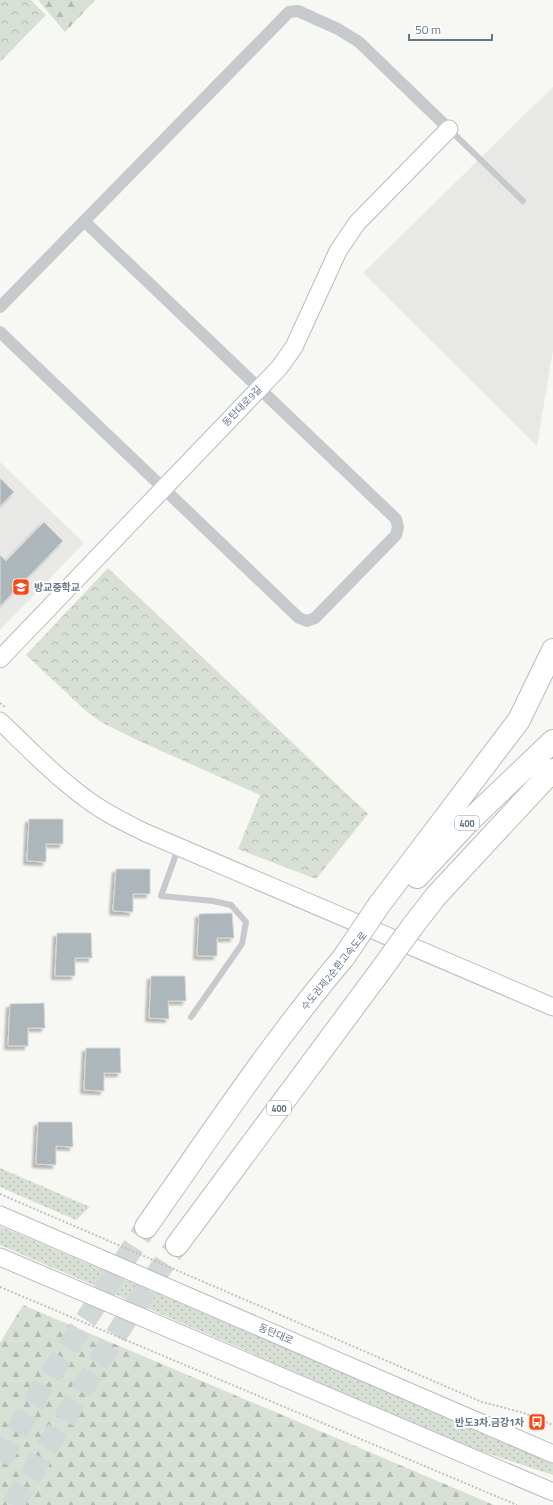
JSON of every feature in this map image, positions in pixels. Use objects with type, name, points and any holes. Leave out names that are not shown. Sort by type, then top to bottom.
[{"type":"highway","points":[[382,908],[519,720],[553,650]]},
{"type":"highway","name":"400","points":[[382,908],[469,821],[553,741]]},
{"type":"highway","name":"400","points":[[178,1245],[436,896],[553,770]]},
{"type":"highway","name":"수도권제2순환고속도로","points":[[146,1227],[239,1095],[324,981],[382,908]]},
{"type":"street","points":[[0,307],[289,12],[298,11],[338,29],[359,42],[449,129]]},
{"type":"street","name":"동탄대로9길","points":[[0,659],[279,368],[294,347],[338,251],[350,232],[449,129]]},
{"type":"street","points":[[0,332],[299,618],[307,621],[315,618],[396,535],[398,527],[396,519],[84,221]]},
{"type":"street","points":[[3,715],[54,773],[85,798],[108,813],[144,832],[553,1007]]},
{"type":"street","name":"동탄대로","points":[[0,1215],[553,1454]]},
{"type":"street","points":[[0,1256],[553,1492]]},
{"type":"lane","points":[[449,129],[524,201]]},
{"type":"lane","points":[[179,847],[161,896],[213,901],[231,905],[246,922],[242,944],[191,1017]]},
{"type":"path","points":[[0,703],[3,715]]},
{"type":"path","points":[[0,1194],[482,1402],[524,1413],[553,1425]]},
{"type":"path","points":[[0,1287],[517,1505]]},
{"type":"shaded area","points":[[553,87],[553,350],[537,446],[363,273]]},
{"type":"shaded area","name":"방교중학교","points":[[0,462],[84,543],[0,630]]},
{"type":"green space","points":[[0,0],[31,0],[46,15],[0,62]]},
{"type":"green space","points":[[38,0],[95,0],[65,32]]},
{"type":"green space","points":[[108,568],[368,814],[316,879],[238,849],[260,795],[139,741],[101,722],[87,712],[26,655]]},
{"type":"green space","points":[[0,1168],[90,1207],[76,1220],[0,1187]]},
{"type":"green space","points":[[0,1226],[553,1463],[553,1475],[480,1451],[0,1245]]},
{"type":"green space","points":[[23,1305],[494,1505],[0,1505],[0,1343]]},
{"type":"building","points":[[0,478],[14,492],[0,506]]},
{"type":"building","points":[[44,522],[63,541],[0,606],[0,555],[6,561]]},
{"type":"building","points":[[29,819],[63,819],[63,844],[46,844],[46,862],[27,861]]},
{"type":"building","points":[[116,869],[150,869],[150,894],[133,894],[133,912],[113,911]]},
{"type":"building","points":[[232,913],[234,938],[217,938],[217,956],[197,956],[199,914]]},
{"type":"building","points":[[57,933],[91,933],[92,958],[75,958],[75,976],[55,976]]},
{"type":"building","points":[[151,976],[185,976],[186,1001],[168,1001],[169,1019],[149,1018]]},
{"type":"building","points":[[44,1003],[45,1028],[28,1028],[28,1046],[8,1046],[10,1004]]},
{"type":"building","points":[[86,1048],[120,1048],[121,1073],[104,1073],[104,1091],[84,1090]]},
{"type":"building","points":[[38,1122],[72,1122],[73,1147],[56,1146],[56,1165],[36,1164]]},
{"type":"tunnel","points":[[0,1461],[45,1383],[146,1227]]},
{"type":"tunnel","points":[[13,1505],[112,1341],[177,1245]]},
{"type":"place","name":"방교중학교","points":[[21,587]]},
{"type":"place","name":"반도3차.금강1차","points":[[537,1422]]}]
